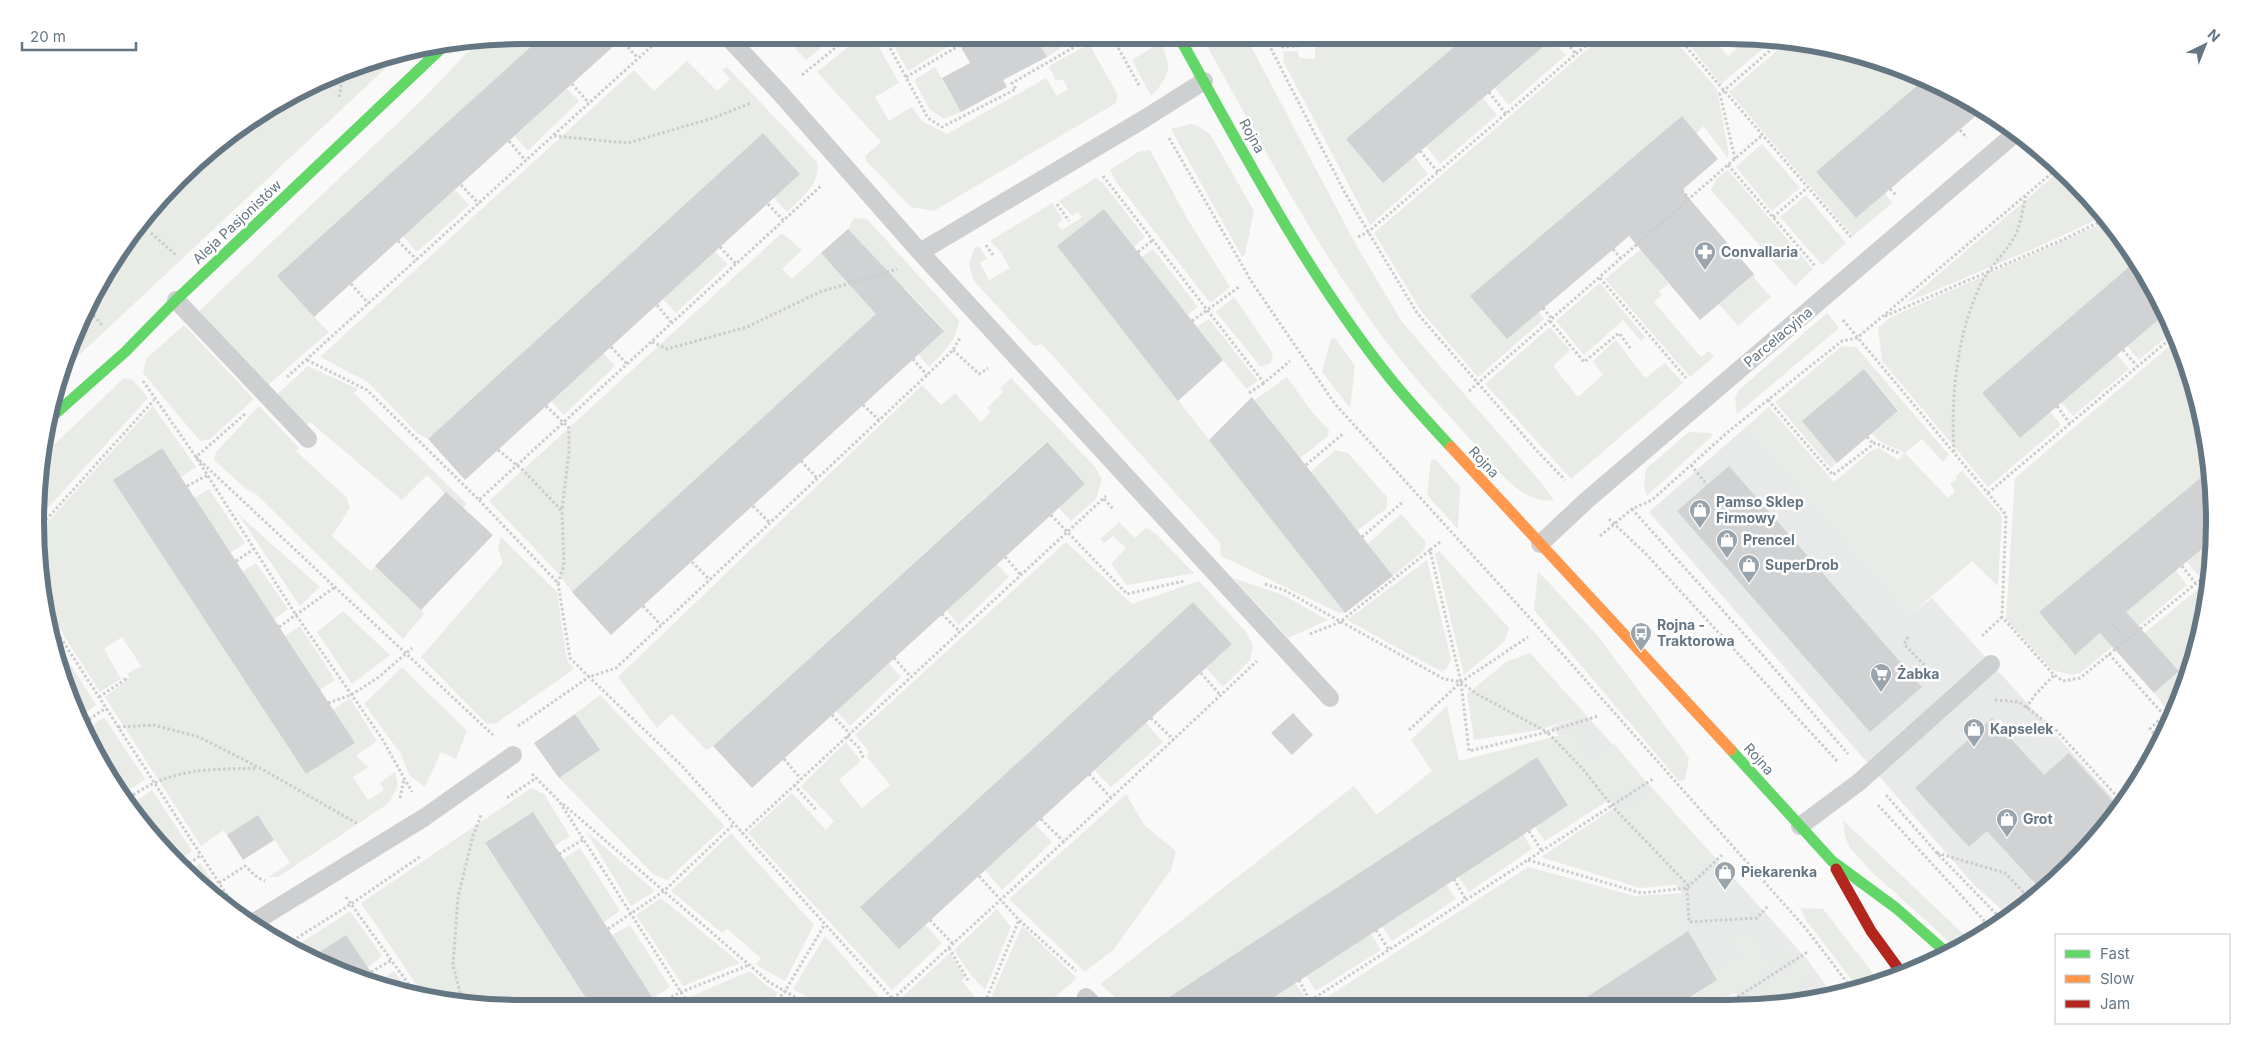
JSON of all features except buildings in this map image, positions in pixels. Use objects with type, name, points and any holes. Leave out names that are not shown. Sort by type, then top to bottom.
[{"type":"street","name":"Rojna","points":[[1183,44],[1277,212],[1363,343],[1423,417],[1832,861],[1896,908],[1943,949]]},
{"type":"street","name":"Aleja Pasjonistów","points":[[57,412],[125,352],[176,300],[438,52]]},
{"type":"street","name":"Rojna","points":[[1832,861],[1871,931],[1898,969]]},
{"type":"lane","points":[[734,44],[920,252],[1330,698]]},
{"type":"lane","points":[[920,252],[1204,81]]},
{"type":"lane","name":"Parcelacyjna","points":[[1540,544],[1587,500],[2011,137]]},
{"type":"lane","points":[[176,300],[308,439]]},
{"type":"lane","points":[[1800,826],[1840,799],[1991,664]]},
{"type":"lane","points":[[257,920],[425,816],[513,755]]},
{"type":"path","points":[[625,44],[638,58]]},
{"type":"path","points":[[196,458],[266,394],[308,360],[654,44]]},
{"type":"path","points":[[813,66],[840,44]]},
{"type":"path","points":[[888,44],[928,118],[942,127],[1016,89],[1012,84],[1080,44]]},
{"type":"path","points":[[1116,44],[1253,284],[1335,404],[1557,648],[1807,930],[1849,985]]},
{"type":"path","points":[[1278,44],[1280,47],[1298,46]]},
{"type":"path","points":[[1568,44],[1576,54]]},
{"type":"path","points":[[1358,237],[1368,232],[1588,44]]},
{"type":"path","points":[[1684,44],[1761,136],[1855,242]]},
{"type":"path","points":[[906,76],[960,46]]},
{"type":"path","points":[[1735,159],[1720,94],[1774,46]]},
{"type":"path","points":[[572,84],[590,103]]},
{"type":"path","points":[[1489,92],[1506,114]]},
{"type":"path","points":[[553,136],[628,143],[713,118],[757,100]]},
{"type":"path","points":[[1470,391],[1761,136]]},
{"type":"path","points":[[509,141],[526,161]]},
{"type":"path","points":[[1420,151],[1438,172]]},
{"type":"path","points":[[1085,152],[1264,383]]},
{"type":"path","points":[[1728,165],[1821,272],[1810,281],[1825,296],[1857,338],[2006,515],[2002,617],[2054,675],[2063,681],[2080,678],[2202,579]]},
{"type":"path","points":[[479,500],[844,166]]},
{"type":"path","points":[[1600,536],[1632,509],[1652,500],[1768,400],[1842,342],[1857,338],[2053,172]]},
{"type":"path","points":[[461,185],[479,204]]},
{"type":"path","points":[[1773,217],[1807,188]]},
{"type":"path","points":[[1682,190],[1690,199]]},
{"type":"path","points":[[1954,453],[1953,427],[1956,379],[1963,334],[1978,289],[2014,236],[2022,218],[2026,195]]},
{"type":"path","points":[[1052,198],[1069,221]]},
{"type":"path","points":[[768,204],[784,221]]},
{"type":"path","points":[[1880,318],[2100,222]]},
{"type":"path","points":[[1138,252],[1153,240]]},
{"type":"path","points":[[398,241],[417,260]]},
{"type":"path","points":[[720,248],[736,264]]},
{"type":"path","points":[[1613,249],[1621,258]]},
{"type":"path","points":[[652,342],[667,349],[747,327],[820,292],[899,268]]},
{"type":"path","points":[[1600,278],[1691,383]]},
{"type":"path","points":[[351,284],[369,304]]},
{"type":"path","points":[[1192,321],[1239,287]]},
{"type":"path","points":[[657,305],[672,323]]},
{"type":"path","points":[[1543,308],[1584,362],[1619,333],[1631,349]]},
{"type":"path","points":[[1988,493],[2170,339]]},
{"type":"path","points":[[610,347],[627,364]]},
{"type":"path","points":[[498,740],[589,676],[616,668],[953,350]]},
{"type":"path","points":[[2123,350],[2137,366]]},
{"type":"path","points":[[913,359],[927,375]]},
{"type":"path","points":[[308,360],[367,390],[479,500],[558,584]]},
{"type":"path","points":[[1249,393],[1290,361]]},
{"type":"path","points":[[44,522],[154,400],[208,475],[296,615],[381,737],[425,816]]},
{"type":"path","points":[[1768,400],[1832,475],[1875,442],[1901,454]]},
{"type":"path","points":[[863,405],[879,420]]},
{"type":"path","points":[[546,406],[569,428],[569,452],[562,511],[564,566],[558,584],[570,658],[681,766],[893,998],[1256,664],[1260,654],[1340,622],[1440,542]]},
{"type":"path","points":[[2057,406],[2070,424]]},
{"type":"path","points":[[1306,465],[1344,433]]},
{"type":"path","points":[[1867,437],[1874,444]]},
{"type":"path","points":[[498,450],[523,470],[562,511]]},
{"type":"path","points":[[196,458],[498,740],[559,801],[769,982],[800,1000]]},
{"type":"path","points":[[801,461],[817,478]]},
{"type":"path","points":[[1691,465],[1707,485]]},
{"type":"path","points":[[187,486],[208,475]]},
{"type":"path","points":[[742,834],[1104,499]]},
{"type":"path","points":[[1362,537],[1404,501]]},
{"type":"path","points":[[753,506],[770,523]]},
{"type":"path","points":[[1632,509],[1937,853],[1999,916]]},
{"type":"path","points":[[1051,515],[1127,594],[1192,579]]},
{"type":"path","points":[[236,561],[254,549]]},
{"type":"path","points":[[1430,550],[1461,682],[1468,751],[1547,732],[1598,716]]},
{"type":"path","points":[[1005,557],[1021,575]]},
{"type":"path","points":[[692,562],[710,580]]},
{"type":"path","points":[[2182,566],[2196,584]]},
{"type":"path","points":[[2202,579],[2202,585]]},
{"type":"path","points":[[1258,581],[1284,590],[1444,679],[1461,682],[1477,694],[1547,732],[1582,768],[1612,806],[1688,887],[1689,922],[1757,918],[1768,906]]},
{"type":"path","points":[[279,627],[335,587]]},
{"type":"path","points":[[642,606],[661,625]]},
{"type":"path","points":[[942,614],[960,632]]},
{"type":"path","points":[[2112,624],[2126,640]]},
{"type":"path","points":[[58,634],[231,901]]},
{"type":"path","points":[[1409,730],[1461,682],[1528,636]]},
{"type":"path","points":[[1908,637],[1904,644],[1924,666],[1956,695],[1974,705],[1986,700],[2019,702],[2054,728],[2118,798]]},
{"type":"path","points":[[328,703],[351,695],[379,676],[412,648]]},
{"type":"path","points":[[2110,654],[2164,715],[2150,729],[2156,736]]},
{"type":"path","points":[[894,658],[911,677]]},
{"type":"path","points":[[1201,673],[1221,696]]},
{"type":"path","points":[[2026,708],[2035,695],[2054,675]]},
{"type":"path","points":[[99,697],[126,679],[124,676]]},
{"type":"path","points":[[87,720],[106,708]]},
{"type":"path","points":[[832,715],[859,748],[864,759]]},
{"type":"path","points":[[1152,718],[1174,740]]},
{"type":"path","points":[[118,728],[154,725],[199,737],[260,768],[363,827]]},
{"type":"path","points":[[784,759],[801,779]]},
{"type":"path","points":[[133,795],[154,782],[174,774],[260,768]]},
{"type":"path","points":[[1089,774],[1111,798]]},
{"type":"path","points":[[503,800],[536,778]]},
{"type":"path","points":[[1312,1000],[1653,779]]},
{"type":"path","points":[[794,785],[818,811]]},
{"type":"path","points":[[559,801],[686,1000]]},
{"type":"path","points":[[473,821],[488,810]]},
{"type":"path","points":[[461,996],[453,965],[458,896],[473,836],[481,815]]},
{"type":"path","points":[[1041,819],[1064,842]]},
{"type":"path","points":[[608,929],[664,891],[734,824]]},
{"type":"path","points":[[1529,830],[1542,851]]},
{"type":"path","points":[[559,854],[584,839]]},
{"type":"path","points":[[1937,853],[2006,873],[2026,895]]},
{"type":"path","points":[[292,941],[351,904],[424,854]]},
{"type":"path","points":[[188,864],[201,855]]},
{"type":"path","points":[[1528,860],[1641,894],[1688,887],[1722,855]]},
{"type":"path","points":[[331,874],[411,987]]},
{"type":"path","points":[[979,876],[1019,920],[1081,976]]},
{"type":"path","points":[[1454,880],[1466,900]]},
{"type":"path","points":[[930,920],[953,944]]},
{"type":"path","points":[[986,1000],[1019,920]]},
{"type":"path","points":[[778,1000],[785,991],[825,924]]},
{"type":"path","points":[[1376,930],[1389,950]]},
{"type":"path","points":[[949,948],[969,982]]},
{"type":"path","points":[[1733,1000],[1809,951]]},
{"type":"path","points":[[371,972],[392,960]]},
{"type":"path","points":[[666,1000],[749,965]]},
{"type":"path","points":[[1299,980],[1309,1000]]},
{"type":"shaded area","points":[[537,44],[314,317],[329,332],[267,386],[199,311],[422,100],[473,47]]},
{"type":"shaded area","points":[[791,44],[826,44],[806,60]]},
{"type":"shaded area","points":[[852,44],[877,44],[899,83],[875,97],[889,121],[912,107],[922,121],[947,134],[1046,78],[1057,96],[1068,89],[1063,79],[1056,81],[1049,66],[1089,44],[1118,95],[1116,103],[934,211],[911,207],[867,162],[865,156],[881,142],[817,72]]},
{"type":"shaded area","points":[[893,44],[950,44],[951,45],[908,71]]},
{"type":"shaded area","points":[[1039,44],[1067,44],[1047,57]]},
{"type":"shaded area","points":[[1160,44],[1167,59],[1168,71],[1162,83],[1151,96],[1132,60]]},
{"type":"shaded area","points":[[1206,44],[1250,44],[1355,243],[1402,322],[1554,500],[1541,500],[1518,490],[1498,471],[1427,392],[1385,340],[1334,267],[1266,152]]},
{"type":"shaded area","points":[[1316,44],[1457,44],[1346,139],[1383,182],[1414,156],[1428,174],[1370,225],[1284,63],[1283,52],[1298,51],[1299,58],[1315,59]]},
{"type":"shaded area","points":[[1546,44],[1555,44],[1566,55],[1509,105],[1495,88]]},
{"type":"shaded area","points":[[1594,44],[1678,44],[1717,89],[1729,155],[1727,157],[1703,126],[1539,312],[1544,319],[1478,377],[1421,311],[1374,233]]},
{"type":"shaded area","points":[[1688,44],[1717,44],[1728,56],[1741,44],[1767,46],[1721,84]]},
{"type":"shaded area","points":[[1781,47],[1852,60],[1919,84],[1816,172],[1856,218],[1885,193],[1892,203],[1853,236],[1729,92]]},
{"type":"shaded area","points":[[687,61],[717,91],[730,79],[722,70],[727,67],[817,162],[816,177],[813,184],[804,196],[787,212],[774,198],[800,174],[763,133],[428,439],[417,433],[368,382],[320,357],[634,70],[654,91]]},
{"type":"shaded area","points":[[393,62],[71,363],[93,310],[124,256],[162,207],[207,162],[256,124],[310,93],[339,80]]},
{"type":"shaded area","points":[[935,67],[961,112],[944,119],[930,110],[914,80]]},
{"type":"shaded area","points":[[567,89],[579,101],[528,151],[515,136]]},
{"type":"shaded area","points":[[1483,98],[1497,115],[1440,164],[1426,146]]},
{"type":"shaded area","points":[[1191,124],[1210,134],[1254,211],[1245,254],[1242,257],[1171,129]]},
{"type":"shaded area","points":[[1762,144],[1800,188],[1772,211],[1736,167]]},
{"type":"shaded area","points":[[1150,150],[1187,218],[1230,287],[1210,303],[1117,183],[1110,170],[1138,152]]},
{"type":"shaded area","points":[[1728,170],[1813,269],[1795,286],[1711,190],[1717,178]]},
{"type":"shaded area","points":[[2056,174],[2098,219],[2033,249],[1905,303]]},
{"type":"shaded area","points":[[1096,178],[1103,183],[1145,237],[1134,247],[1104,209],[1057,246],[1345,613],[1337,612],[1221,556],[1220,543],[1042,344],[1034,346],[974,281],[969,265],[974,249],[979,246],[987,259],[980,263],[989,280],[1010,268],[1000,251],[990,241],[1052,203],[1063,219],[1057,225],[1062,230],[1082,217],[1077,212],[1072,216],[1059,201]]},
{"type":"shaded area","points":[[455,190],[469,205],[417,252],[403,236]]},
{"type":"shaded area","points":[[1806,195],[1846,243],[1822,265],[1780,217]]},
{"type":"shaded area","points":[[854,218],[867,219],[959,320],[958,327],[948,346],[929,367],[918,354],[944,330],[905,288],[572,592],[557,572],[489,501],[782,233],[802,250],[782,269],[792,279],[821,253],[841,274],[867,250],[848,229]]},
{"type":"shaded area","points":[[1674,222],[1677,250],[1656,269],[1669,284],[1659,291],[1662,295],[1654,302],[1701,357],[1709,351],[1714,357],[1690,377],[1605,279]]},
{"type":"shaded area","points":[[2101,224],[2131,265],[1982,393],[2020,438],[2050,412],[2060,423],[2059,427],[1988,487],[1882,361],[1878,328],[1891,317]]},
{"type":"shaded area","points":[[1153,249],[1198,307],[1187,315],[1142,257]]},
{"type":"shaded area","points":[[715,252],[728,264],[676,313],[663,299]]},
{"type":"shaded area","points":[[1754,274],[1755,279],[1771,297],[1738,326],[1719,304]]},
{"type":"shaded area","points":[[1600,283],[1645,337],[1641,341],[1623,320],[1584,355],[1556,321]]},
{"type":"shaded area","points":[[1234,297],[1273,354],[1271,363],[1261,367],[1216,312]]},
{"type":"shaded area","points":[[1827,313],[1839,328],[1737,414],[1735,398],[1740,389]]},
{"type":"shaded area","points":[[2160,318],[2168,335],[2139,360],[2127,346]]},
{"type":"shaded area","points":[[1209,319],[1258,381],[1246,389],[1197,327]]},
{"type":"shaded area","points":[[184,325],[254,399],[209,440],[200,441],[143,373],[146,359]]},
{"type":"shaded area","points":[[1550,327],[1570,350],[1553,366],[1578,397],[1603,375],[1593,361],[1616,340],[1645,378],[1665,363],[1683,383],[1571,479],[1485,384]]},
{"type":"shaded area","points":[[1335,338],[1355,366],[1350,408],[1322,372],[1331,339]]},
{"type":"shaded area","points":[[2172,344],[2190,398],[2197,429],[2203,475],[2039,612],[2074,654],[2106,629],[2117,643],[2080,673],[2072,675],[2052,670],[2006,619],[2015,478]]},
{"type":"shaded area","points":[[1842,346],[1856,347],[1949,455],[1943,462],[1922,439],[1905,453],[1879,441],[1872,433],[1899,411],[1864,369],[1837,463],[1831,468],[1775,402]]},
{"type":"shaded area","points":[[603,353],[615,366],[564,415],[551,401]]},
{"type":"shaded area","points":[[2117,355],[2129,369],[2073,416],[2061,402]]},
{"type":"shaded area","points":[[308,366],[358,389],[354,393],[467,504],[461,510],[427,475],[402,500],[310,422],[306,426],[277,394]]},
{"type":"shaded area","points":[[1287,377],[1312,412],[1329,430],[1328,436],[1300,458],[1255,400]]},
{"type":"shaded area","points":[[124,378],[132,379],[148,398],[44,512],[50,449]]},
{"type":"shaded area","points":[[1011,378],[1095,467],[1102,479],[1096,499],[1071,521],[1059,508],[1085,484],[1046,442],[713,746],[706,750],[672,714],[657,728],[618,677],[922,385],[941,405],[955,393],[981,422],[991,411],[987,408],[1003,392],[1000,388]]},
{"type":"shaded area","points":[[153,406],[196,467],[181,477],[161,448],[114,480],[306,774],[354,743],[333,710],[350,698],[377,741],[356,756],[368,767],[353,777],[368,800],[384,790],[380,783],[395,772],[398,785],[389,803],[278,877],[268,877],[290,863],[258,815],[227,835],[224,830],[201,846],[105,697],[130,678],[127,674],[141,666],[122,637],[104,649],[121,679],[100,692],[54,621],[48,584],[44,526]]},
{"type":"shaded area","points":[[259,406],[299,448],[296,451],[347,498],[350,508],[332,536],[371,571],[375,566],[424,614],[403,639],[255,493],[246,489],[214,460],[216,452]]},
{"type":"shaded area","points":[[1769,407],[1834,482],[1871,451],[1879,448],[1898,460],[1905,453],[1948,498],[1955,492],[1950,484],[1957,479],[1955,477],[1962,471],[2002,516],[1998,586],[1972,561],[1910,615],[1747,426]]},
{"type":"shaded area","points":[[1747,426],[1910,615],[1932,598],[2116,801],[2088,837],[2066,860],[2043,882],[2004,912],[1974,885],[1649,512]]},
{"type":"shaded area","points":[[1689,432],[1711,433],[1713,435],[1647,496],[1644,487],[1646,469]]},
{"type":"shaded area","points":[[1335,450],[1348,453],[1387,497],[1387,508],[1357,531],[1311,472]]},
{"type":"shaded area","points":[[1435,459],[1460,487],[1458,529],[1427,495],[1431,461]]},
{"type":"shaded area","points":[[209,489],[245,543],[230,553],[194,498]]},
{"type":"shaded area","points":[[238,514],[320,587],[300,606]]},
{"type":"shaded area","points":[[1401,514],[1426,542],[1424,550],[1393,576],[1368,544]]},
{"type":"shaded area","points":[[1119,522],[1135,538],[1146,528],[1155,533],[1194,573],[1127,585],[1111,564],[1126,548],[1113,536],[1105,543],[1100,539]]},
{"type":"shaded area","points":[[501,537],[557,592],[567,660],[574,669],[495,724],[486,723],[421,657],[503,563],[498,548]]},
{"type":"shaded area","points":[[1066,542],[1132,604],[1199,581],[1247,633],[1253,646],[1250,660],[1223,687],[1206,668],[1232,644],[1193,602],[861,906],[925,925],[942,943],[892,990],[748,833],[792,793],[826,830],[834,821],[801,786],[846,742],[861,761],[839,780],[862,808],[890,785],[867,757],[869,751],[855,735]]},
{"type":"shaded area","points":[[2205,547],[2203,573],[2199,576],[2187,562]]},
{"type":"shaded area","points":[[1439,551],[1509,628],[1504,642],[1464,675],[1435,554]]},
{"type":"shaded area","points":[[1427,560],[1451,659],[1447,668],[1442,672],[1347,620]]},
{"type":"shaded area","points":[[256,563],[288,609],[274,619],[242,572]]},
{"type":"shaded area","points":[[997,564],[1009,577],[959,625],[946,610]]},
{"type":"shaded area","points":[[1538,571],[1597,635],[1689,758],[1685,780],[1679,781],[1534,610]]},
{"type":"shaded area","points":[[2176,571],[2187,585],[2129,634],[2117,619]]},
{"type":"shaded area","points":[[1233,578],[1283,595],[1328,620],[1288,638]]},
{"type":"shaded area","points":[[2202,586],[2190,646],[2168,710],[2154,693],[2179,670],[2160,650],[2135,672],[2119,654]]},
{"type":"shaded area","points":[[343,611],[390,655],[352,684],[317,632]]},
{"type":"shaded area","points":[[300,626],[335,680],[320,690],[285,636]]},
{"type":"shaded area","points":[[61,649],[96,705],[84,714]]},
{"type":"shaded area","points":[[1530,653],[1586,715],[1539,730],[1474,740],[1467,694],[1506,662]]},
{"type":"shaded area","points":[[888,663],[901,677],[850,726],[836,711]]},
{"type":"shaded area","points":[[402,667],[467,731],[456,759],[441,752],[425,787],[409,775],[401,754],[364,704]]},
{"type":"shaded area","points":[[600,695],[725,826],[667,880],[654,875],[559,778],[599,751],[575,714]]},
{"type":"shaded area","points":[[1447,706],[1459,761],[1593,727],[1576,741],[1593,762],[1614,744],[1643,778],[1545,841],[1535,827],[1568,804],[1537,757],[1165,1000],[1119,1000],[1100,984],[1354,786],[1377,815],[1432,771],[1411,740]]},
{"type":"shaded area","points":[[1586,715],[1806,958],[1829,989],[1790,996],[1743,1000],[1717,980],[1686,932],[1682,893],[1552,727]]},
{"type":"shaded area","points":[[104,717],[145,779],[129,790],[90,727]]},
{"type":"shaded area","points":[[1146,723],[1163,742],[1111,787],[1094,770]]},
{"type":"shaded area","points":[[531,788],[544,794],[570,836],[554,846],[485,844],[587,1000],[491,999],[419,989],[361,903]]},
{"type":"shaded area","points":[[152,790],[192,851],[182,858],[162,837],[136,801]]},
{"type":"shaded area","points":[[1654,790],[1714,858],[1685,884],[1640,888],[1541,857],[1618,805],[1627,808]]},
{"type":"shaded area","points":[[1126,794],[1145,826],[1176,851],[1171,870],[1114,949],[1085,972],[1009,899]]},
{"type":"shaded area","points":[[1843,820],[1966,936],[1952,944],[1872,872],[1851,849],[1845,837]]},
{"type":"shaded area","points":[[1035,824],[1052,842],[1002,890],[985,870]]},
{"type":"shaded area","points":[[586,831],[655,891],[631,906]]},
{"type":"shaded area","points":[[731,833],[814,925],[785,981],[756,965],[761,958],[727,929],[722,933],[671,891]]},
{"type":"shaded area","points":[[1523,834],[1532,849],[1469,892],[1458,877]]},
{"type":"shaded area","points":[[580,848],[620,911],[604,922],[563,859]]},
{"type":"shaded area","points":[[200,863],[220,893],[207,882],[193,868]]},
{"type":"shaded area","points":[[1528,867],[1635,896],[1682,893],[1686,932],[1582,1000],[1322,1000]]},
{"type":"shaded area","points":[[1446,884],[1456,899],[1392,941],[1382,926]]},
{"type":"shaded area","points":[[661,898],[740,963],[683,986],[636,915]]},
{"type":"shaded area","points":[[1800,908],[1823,909],[1876,977],[1854,983],[1806,920]]},
{"type":"shaded area","points":[[997,909],[1011,927],[985,990],[970,974],[954,950]]},
{"type":"shaded area","points":[[350,911],[382,956],[368,967],[346,935],[317,954],[298,945]]},
{"type":"shaded area","points":[[630,925],[670,987],[653,998],[612,935]]},
{"type":"shaded area","points":[[1022,926],[1077,978],[1052,1000],[990,1000]]},
{"type":"shaded area","points":[[1745,931],[1772,963],[1787,951],[1782,945],[1789,941],[1798,951],[1723,1000],[1687,1000],[1717,980],[1713,973],[1740,955],[1732,940]]},
{"type":"shaded area","points":[[1371,934],[1381,950],[1316,991],[1306,976]]},
{"type":"shaded area","points":[[825,936],[882,1000],[812,1000],[793,989]]},
{"type":"shaded area","points":[[950,953],[965,978],[962,981],[978,1000],[901,1000]]},
{"type":"shaded area","points":[[1806,958],[1815,971],[1795,985],[1801,994],[1742,1000]]},
{"type":"shaded area","points":[[394,971],[404,985],[398,984],[382,979]]},
{"type":"shaded area","points":[[750,971],[778,993],[772,1000],[691,1000],[689,997]]},
{"type":"shaded area","points":[[1295,983],[1305,997],[1300,1000],[1270,1000]]},
{"type":"traffic: fast","points":[[1183,44],[1275,208],[1328,292],[1394,383],[1451,447]]},
{"type":"traffic: fast","points":[[57,412],[125,352],[176,300],[438,52]]},
{"type":"traffic: fast","points":[[1731,750],[1832,861],[1896,908],[1943,949]]},
{"type":"traffic: slow","points":[[1451,447],[1731,750]]},
{"type":"traffic: jam","points":[[1836,869],[1871,931],[1898,969]]},
{"type":"place","name":"Convallaria","points":[[1705,271]]},
{"type":"place","name":"Pamso Sklep Firmowy","points":[[1700,529]]},
{"type":"place","name":"Prencel","points":[[1727,559]]},
{"type":"place","name":"SuperDrob","points":[[1749,584]]},
{"type":"place","name":"Rojna - Traktorowa","points":[[1641,652]]},
{"type":"place","name":"Żabka","points":[[1881,693]]},
{"type":"place","name":"Kapselek","points":[[1974,748]]},
{"type":"place","name":"Grot","points":[[2007,838]]},
{"type":"place","name":"Piekarenka","points":[[1725,891]]}]
